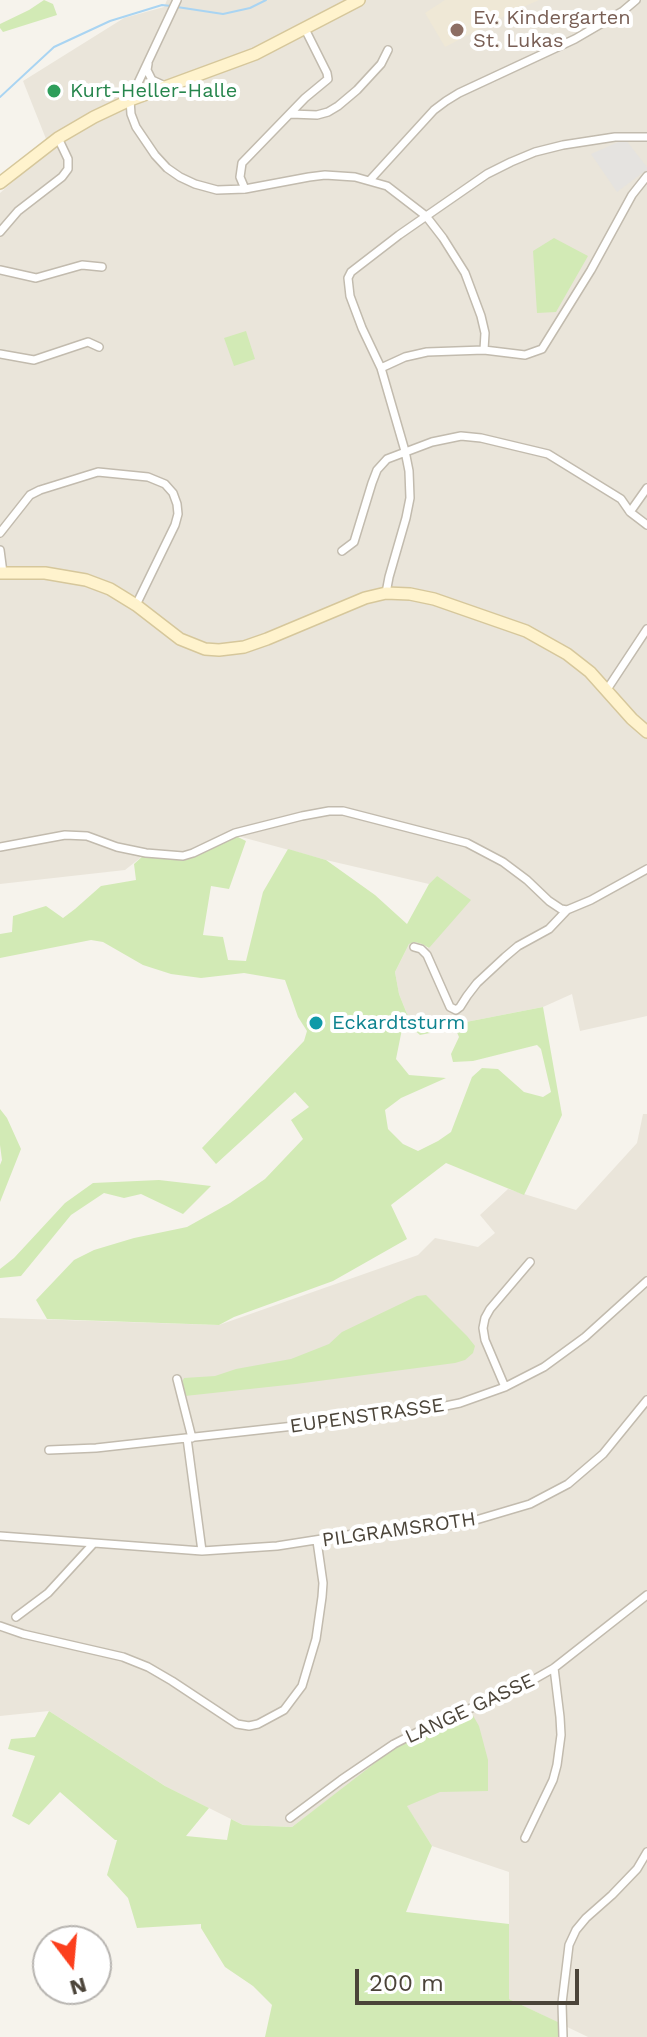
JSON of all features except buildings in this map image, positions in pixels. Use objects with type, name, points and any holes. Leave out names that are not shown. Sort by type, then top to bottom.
[{"type":"street","points":[[177,0],[130,100],[136,127],[167,168],[195,184],[217,190],[245,189],[325,175],[370,180],[387,186],[426,216],[453,253],[471,284],[485,333],[484,350]]},
{"type":"street","points":[[0,183],[58,138],[94,117],[130,100],[255,54],[359,0]]},
{"type":"street","points":[[370,180],[434,110],[446,101],[575,39],[636,0]]},
{"type":"street","points":[[245,189],[240,177],[242,163],[305,98],[328,79],[305,29]]},
{"type":"street","points":[[291,114],[317,115],[338,106],[381,64],[388,50]]},
{"type":"street","points":[[148,63],[147,70],[152,80],[167,86]]},
{"type":"street","points":[[386,593],[410,498],[409,471],[381,368],[350,296],[348,278],[355,268],[487,174],[535,152],[615,137],[647,137]]},
{"type":"street","points":[[0,232],[18,211],[68,169],[68,159],[58,138]]},
{"type":"street","points":[[381,368],[405,357],[427,352],[484,350],[525,355],[535,353],[545,345],[632,195],[647,176]]},
{"type":"street","points":[[0,270],[36,278],[82,265],[102,267]]},
{"type":"street","points":[[0,354],[34,360],[88,342],[99,347]]},
{"type":"street","points":[[342,551],[354,542],[377,470],[387,459],[442,439],[470,436],[548,454],[621,499],[630,512],[647,525]]},
{"type":"street","points":[[0,533],[30,495],[98,472],[148,477],[165,484],[173,493],[178,514],[136,605]]},
{"type":"street","points":[[630,512],[647,488]]},
{"type":"street","points":[[0,550],[1,573],[45,573],[86,580],[110,589],[180,639],[205,649],[231,650],[267,639],[365,598],[386,593],[434,599],[526,631],[567,654],[590,672],[647,732]]},
{"type":"street","points":[[606,691],[647,629]]},
{"type":"street","points":[[0,847],[65,835],[87,836],[117,847],[183,856],[235,833],[302,816],[343,811],[467,843],[503,862],[549,901],[567,910]]},
{"type":"street","points":[[414,947],[427,955],[450,1007],[456,1010],[477,983],[518,946],[549,929],[567,910],[647,869]]},
{"type":"street","points":[[505,1387],[483,1328],[490,1309],[530,1262]]},
{"type":"street","name":"EUPENSTRASSE","points":[[49,1450],[190,1438],[429,1410],[460,1403],[505,1387],[544,1367],[612,1314],[647,1281]]},
{"type":"street","points":[[177,1379],[190,1438],[202,1551]]},
{"type":"street","name":"PILGRAMSROTH","points":[[0,1536],[202,1551],[269,1547],[373,1531],[459,1525],[530,1504],[568,1484],[603,1454],[647,1400]]},
{"type":"street","points":[[93,1544],[48,1593],[8,1623],[23,1634],[123,1657],[148,1667],[242,1725],[258,1724],[284,1710],[302,1686],[316,1639],[322,1597],[317,1541]]},
{"type":"street","name":"LANGE GASSE","points":[[290,1818],[394,1744],[443,1719],[510,1693],[554,1668],[647,1595]]},
{"type":"street","points":[[525,1838],[557,1765],[561,1735],[554,1668]]},
{"type":"street","points":[[563,2037],[562,2003],[569,1945],[586,1918],[629,1878],[647,1852]]},
{"type":"shaded area","points":[[167,0],[647,0],[647,1016],[580,1031],[572,994],[543,1007],[425,1030],[407,1014],[395,972],[409,944],[429,948],[437,876],[429,884],[234,835],[194,857],[144,855],[125,870],[0,884],[0,193],[50,149],[23,81],[124,18],[164,7]]},
{"type":"shaded area","name":"Ev. Kindergarten St. Lukas","points":[[445,0],[539,0],[445,47],[425,13]]},
{"type":"shaded area","points":[[625,139],[647,167],[647,173],[645,171],[617,192],[591,154]]},
{"type":"shaded area","points":[[643,1114],[647,1114],[647,2037],[588,2037],[509,1999],[509,1872],[432,1846],[379,1762],[292,1827],[243,1825],[165,1786],[49,1711],[0,1716],[0,1318],[219,1325],[418,1255],[435,1238],[478,1247],[495,1233],[480,1215],[508,1189],[576,1210],[637,1143]]},
{"type":"green space","points":[[44,0],[53,4],[57,15],[3,32],[0,28],[0,24]]},
{"type":"green space","points":[[554,238],[588,256],[556,312],[537,313],[533,251]]},
{"type":"green space","points":[[246,331],[255,359],[234,366],[224,338]]},
{"type":"green space","points":[[234,835],[246,841],[229,889],[211,886],[203,935],[223,937],[228,960],[246,961],[263,892],[288,849],[326,860],[375,895],[407,924],[429,884],[437,876],[471,900],[429,948],[415,942],[409,944],[395,972],[407,1014],[425,1030],[543,1007],[562,1115],[524,1195],[446,1163],[391,1205],[407,1239],[333,1281],[219,1325],[47,1319],[36,1300],[74,1260],[94,1250],[134,1238],[187,1227],[265,1179],[303,1139],[291,1120],[309,1107],[295,1092],[216,1164],[202,1148],[304,1041],[307,1031],[298,1017],[285,980],[244,973],[201,978],[171,974],[143,965],[103,942],[91,940],[0,958],[0,934],[12,932],[13,916],[46,906],[63,918],[101,886],[136,880],[134,864],[144,855],[194,857]],"holes":[[[455,1028],[459,1037],[451,1054],[453,1062],[473,1061],[537,1045],[541,1049],[551,1092],[543,1097],[524,1092],[498,1069],[482,1068],[472,1077],[451,1132],[418,1151],[403,1144],[388,1129],[385,1110],[401,1098],[446,1078],[409,1075],[396,1059],[402,1029],[413,1029],[420,1035]]]},
{"type":"green space","points":[[0,1109],[21,1149],[0,1202],[2,1160]]},
{"type":"green space","points":[[159,1180],[211,1186],[183,1214],[141,1194],[124,1198],[104,1193],[71,1215],[21,1276],[0,1278],[0,1269],[65,1203],[93,1183]]},
{"type":"green space","points":[[426,1295],[475,1346],[473,1353],[465,1360],[185,1396],[181,1384],[184,1378],[215,1376],[291,1359],[329,1344],[342,1332],[417,1296]]},
{"type":"green space","points":[[49,1711],[165,1786],[209,1808],[186,1836],[227,1840],[231,1819],[243,1825],[292,1827],[397,1746],[471,1712],[479,1726],[488,1760],[488,1791],[440,1792],[407,1806],[432,1846],[406,1912],[509,1924],[509,1999],[562,2024],[562,2037],[265,2037],[272,2005],[253,1986],[225,1967],[201,1924],[137,1928],[128,1898],[107,1875],[117,1840],[60,1792],[29,1825],[12,1816],[35,1756],[8,1749],[11,1739],[35,1737]]},
{"type":"waterway","points":[[177,7],[223,14],[250,8],[266,0]]},
{"type":"waterway","points":[[0,97],[54,47],[110,21],[162,5],[171,6]]},
{"type":"place","name":"Ev. Kindergarten St. Lukas","points":[[457,30]]},
{"type":"place","name":"Kurt-Heller-Halle","points":[[54,91]]},
{"type":"place","name":"Eckardtsturm","points":[[316,1023]]}]
